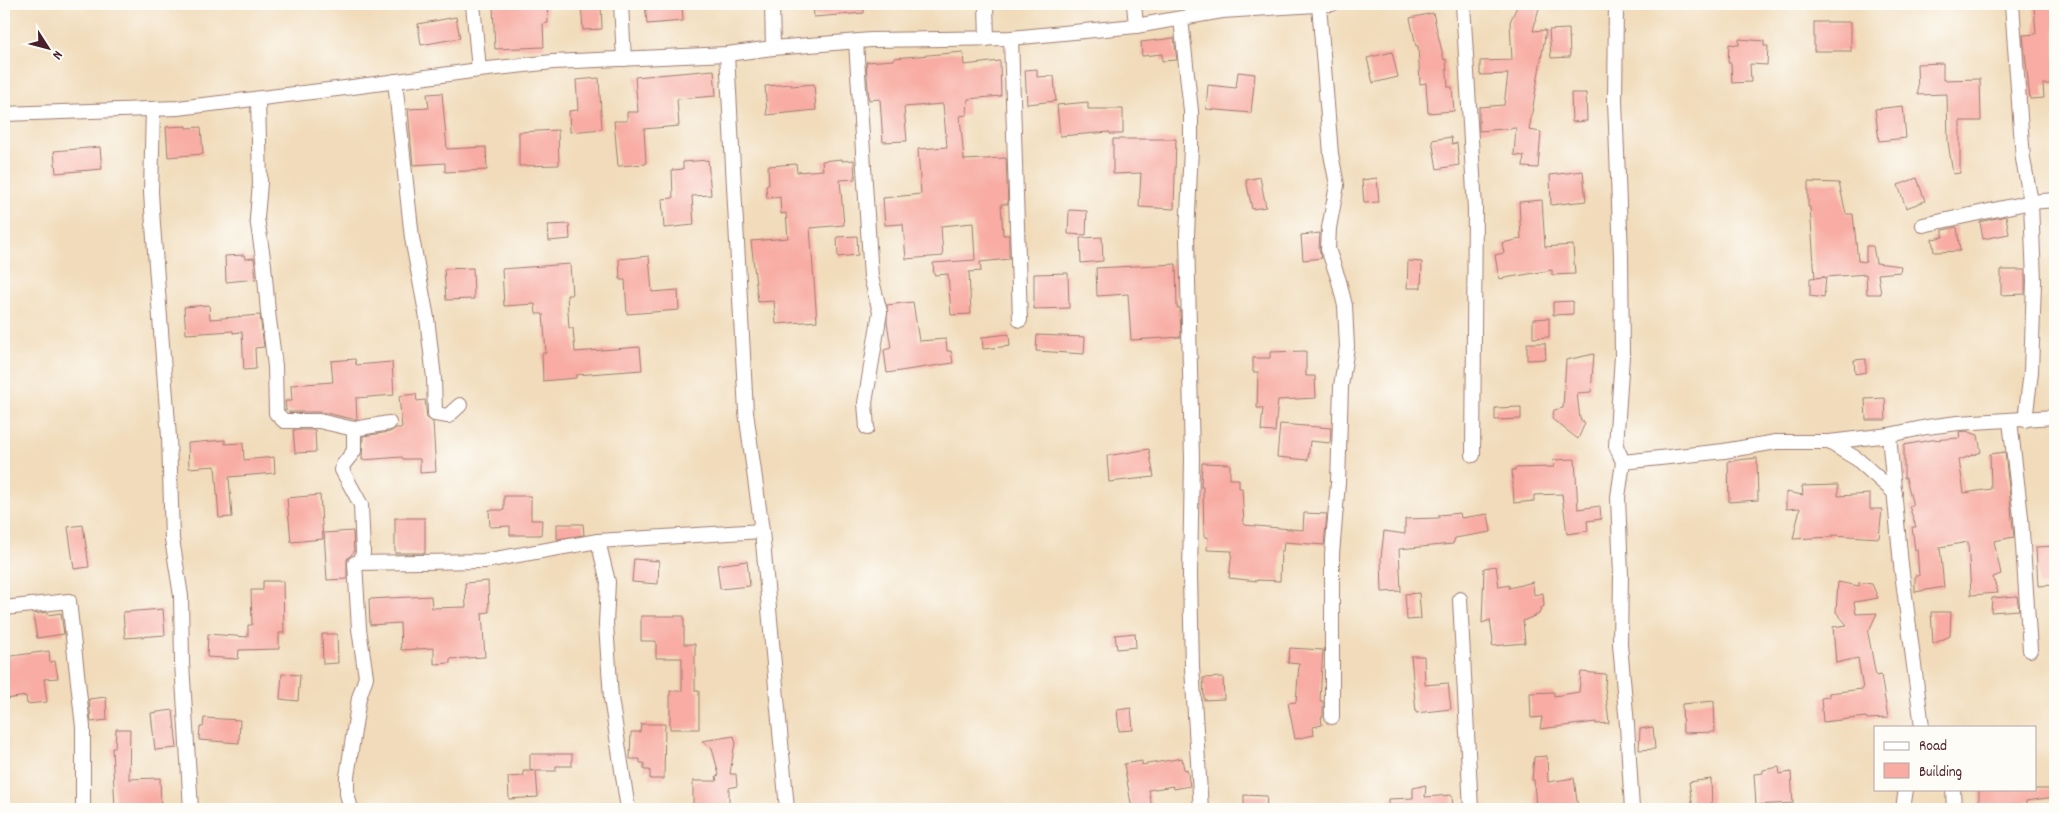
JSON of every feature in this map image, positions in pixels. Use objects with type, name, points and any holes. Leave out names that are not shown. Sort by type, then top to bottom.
[{"type":"street","points":[[473,4],[479,70]]},
{"type":"street","points":[[620,4],[624,59]]},
{"type":"street","points":[[772,4],[773,48]]},
{"type":"street","points":[[986,4],[987,39]]},
{"type":"street","points":[[1134,4],[1136,26]]},
{"type":"street","points":[[4,114],[153,109],[258,99],[395,80],[553,62],[727,54],[870,40],[1010,38],[1136,26],[1181,19],[1222,7],[1326,4],[1330,154],[1337,185],[1329,228],[1328,249],[1345,306],[1347,347],[1341,386],[1338,483],[1332,554],[1334,634],[1332,717]]},
{"type":"street","points":[[1463,4],[1475,209],[1472,455]]},
{"type":"street","points":[[1616,4],[1614,101],[1621,255],[1622,356],[1616,446],[1623,462],[1618,497],[1621,575],[1620,644],[1632,809]]},
{"type":"street","points":[[2012,4],[2023,159],[2031,202],[2034,281],[2033,343],[2025,420]]},
{"type":"street","points":[[1181,19],[1191,111],[1187,235],[1192,460],[1190,584],[1192,667],[1201,809]]},
{"type":"street","points":[[1010,38],[1021,302],[1020,320]]},
{"type":"street","points":[[856,42],[870,277],[880,312],[865,404],[867,428]]},
{"type":"street","points":[[727,54],[746,412],[762,531],[787,809]]},
{"type":"street","points":[[395,80],[412,238],[427,318],[434,378],[434,408],[436,414],[448,416],[460,405]]},
{"type":"street","points":[[258,99],[260,183],[257,218],[275,366],[276,413],[284,420],[319,421],[354,429],[389,424]]},
{"type":"street","points":[[153,109],[151,192],[169,437],[172,539],[181,596],[182,663],[192,809]]},
{"type":"street","points":[[1923,225],[2031,202],[2055,200]]},
{"type":"street","points":[[1623,462],[1724,451],[1776,442],[1829,442],[1889,435],[1950,424],[2055,417]]},
{"type":"street","points":[[2010,421],[2021,517],[2030,650]]},
{"type":"street","points":[[354,429],[354,451],[342,470],[361,504],[363,553],[360,563]]},
{"type":"street","points":[[1889,435],[1901,565],[1922,726]]},
{"type":"street","points":[[1829,442],[1857,459],[1895,492]]},
{"type":"street","points":[[351,809],[346,794],[347,778],[359,698],[366,677],[359,629],[355,562],[484,561],[598,541],[762,531]]},
{"type":"street","points":[[598,541],[608,582],[606,624],[611,698],[628,809]]},
{"type":"street","points":[[1460,598],[1470,809]]},
{"type":"street","points":[[4,608],[70,601],[83,727],[83,809]]},
{"type":"street","points":[[1903,809],[1906,790]]},
{"type":"street","points":[[1953,790],[1954,809]]},
{"type":"building","points":[[547,4],[548,23],[543,24],[544,47],[495,49],[493,6]]},
{"type":"building","points":[[581,4],[601,4],[602,29],[583,30]]},
{"type":"building","points":[[645,4],[682,4],[683,21],[647,24]]},
{"type":"building","points":[[813,4],[864,4],[864,13],[814,17]]},
{"type":"building","points":[[1518,4],[1540,4],[1533,31],[1546,30],[1529,130],[1541,132],[1538,168],[1523,167],[1524,156],[1514,155],[1516,128],[1479,131],[1479,107],[1504,105],[1508,74],[1480,75],[1480,61],[1512,60],[1510,22]]},
{"type":"building","points":[[2055,5],[2055,84],[2043,84],[2044,98],[2030,99],[2023,35],[2036,34],[2034,6]]},
{"type":"building","points":[[1433,13],[1444,60],[1446,59],[1448,87],[1452,87],[1454,111],[1428,113],[1426,83],[1420,84],[1418,46],[1416,46],[1410,18]]},
{"type":"building","points":[[456,17],[460,38],[421,45],[418,24]]},
{"type":"building","points":[[1814,22],[1851,22],[1851,51],[1814,51]]},
{"type":"building","points":[[1569,29],[1570,57],[1551,58],[1549,30]]},
{"type":"building","points":[[1174,38],[1177,60],[1162,61],[1162,54],[1142,56],[1141,42]]},
{"type":"building","points":[[1739,39],[1764,41],[1764,46],[1768,46],[1767,65],[1750,64],[1751,82],[1732,83],[1731,63],[1728,63],[1729,44],[1739,45]]},
{"type":"building","points":[[963,52],[964,65],[1000,61],[1001,96],[968,99],[967,115],[960,116],[964,160],[1006,158],[1008,204],[1001,204],[1003,235],[1009,235],[1009,259],[980,262],[981,271],[969,272],[971,314],[951,315],[948,274],[934,275],[933,263],[975,260],[973,223],[941,226],[943,256],[906,259],[903,224],[885,225],[883,198],[921,194],[918,149],[947,147],[943,104],[904,107],[907,141],[883,142],[880,99],[869,100],[866,62]]},
{"type":"building","points":[[1392,52],[1398,77],[1373,83],[1367,58]]},
{"type":"building","points":[[1943,63],[1943,80],[1980,79],[1981,121],[1960,121],[1960,173],[1953,174],[1948,142],[1947,94],[1918,95],[1917,64]]},
{"type":"building","points":[[1037,69],[1037,77],[1054,76],[1056,101],[1027,104],[1025,70]]},
{"type":"building","points":[[714,70],[716,96],[677,99],[679,126],[644,129],[646,164],[618,166],[614,121],[627,121],[627,112],[638,112],[635,77]]},
{"type":"building","points":[[1238,72],[1255,74],[1251,113],[1206,109],[1208,85],[1236,88]]},
{"type":"building","points":[[599,78],[602,129],[570,132],[569,111],[578,110],[576,80]]},
{"type":"building","points":[[791,84],[791,86],[814,84],[816,110],[767,115],[765,86]]},
{"type":"building","points":[[442,93],[447,149],[486,147],[487,170],[445,172],[445,163],[413,165],[408,109],[429,108],[427,94]]},
{"type":"building","points":[[1571,93],[1586,93],[1587,121],[1572,122]]},
{"type":"building","points":[[1088,102],[1088,109],[1123,109],[1123,134],[1110,134],[1110,132],[1060,136],[1057,105]]},
{"type":"building","points":[[1903,106],[1906,138],[1879,141],[1875,109]]},
{"type":"building","points":[[186,126],[186,128],[201,127],[203,154],[168,157],[166,127]]},
{"type":"building","points":[[558,130],[559,165],[519,166],[519,132]]},
{"type":"building","points":[[1451,137],[1452,144],[1457,143],[1459,165],[1437,169],[1432,140]]},
{"type":"building","points":[[1113,139],[1176,139],[1174,209],[1139,207],[1141,173],[1113,174]]},
{"type":"building","points":[[100,147],[102,169],[56,173],[54,151]]},
{"type":"building","points":[[842,159],[842,161],[854,160],[855,179],[840,180],[844,225],[810,228],[817,321],[776,324],[774,301],[758,302],[751,241],[788,238],[786,213],[781,214],[780,197],[767,198],[766,185],[769,185],[768,166],[796,164],[797,172],[823,170],[822,161]]},
{"type":"building","points":[[708,160],[711,195],[692,196],[694,225],[664,228],[662,199],[673,198],[672,170],[683,169],[683,162]]},
{"type":"building","points":[[1583,171],[1586,201],[1551,205],[1550,175]]},
{"type":"building","points":[[1260,177],[1266,207],[1252,209],[1246,180]]},
{"type":"building","points":[[1377,178],[1379,202],[1364,203],[1362,180]]},
{"type":"building","points":[[1917,178],[1925,201],[1906,208],[1898,185]]},
{"type":"building","points":[[1808,182],[1839,183],[1846,214],[1853,214],[1858,261],[1866,262],[1866,246],[1873,246],[1876,263],[1901,266],[1900,272],[1878,274],[1881,294],[1867,294],[1866,274],[1826,277],[1824,298],[1810,296],[1810,278],[1815,278],[1810,207],[1808,207]]},
{"type":"building","points":[[1542,200],[1545,247],[1573,245],[1575,274],[1552,275],[1552,270],[1499,279],[1495,255],[1504,253],[1502,243],[1521,239],[1519,202]]},
{"type":"building","points":[[1069,210],[1087,211],[1086,235],[1068,234]]},
{"type":"building","points":[[2006,216],[2009,234],[1983,239],[1980,222]]},
{"type":"building","points":[[569,224],[570,239],[549,241],[548,225]]},
{"type":"building","points":[[1957,227],[1960,251],[1934,252],[1932,239],[1943,237],[1943,230]]},
{"type":"building","points":[[1320,233],[1319,249],[1322,258],[1303,260],[1301,235]]},
{"type":"building","points":[[857,236],[858,255],[838,257],[837,237]]},
{"type":"building","points":[[1102,237],[1103,261],[1081,263],[1080,238]]},
{"type":"building","points":[[244,255],[245,259],[254,258],[256,279],[226,282],[225,256]]},
{"type":"building","points":[[649,256],[652,292],[678,290],[679,310],[627,314],[625,280],[620,280],[619,259]]},
{"type":"building","points":[[1408,261],[1422,262],[1421,288],[1407,288]]},
{"type":"building","points":[[570,264],[572,295],[567,295],[569,328],[573,328],[575,352],[640,347],[642,370],[576,375],[576,378],[543,381],[542,353],[546,353],[543,314],[536,314],[535,304],[504,306],[502,269]]},
{"type":"building","points":[[1176,264],[1177,308],[1180,308],[1181,337],[1131,340],[1128,294],[1097,296],[1096,268]]},
{"type":"building","points":[[473,268],[474,299],[446,300],[444,269]]},
{"type":"building","points":[[2001,270],[2025,270],[2025,294],[2001,295]]},
{"type":"building","points":[[1068,273],[1069,308],[1034,309],[1034,274]]},
{"type":"building","points":[[1573,301],[1573,314],[1553,315],[1553,302]]},
{"type":"building","points":[[913,302],[919,341],[946,339],[947,351],[951,351],[953,363],[887,373],[884,350],[891,348],[887,322],[887,305]]},
{"type":"building","points":[[209,305],[210,319],[260,315],[264,347],[255,348],[256,369],[244,370],[242,332],[186,334],[184,307]]},
{"type":"building","points":[[1549,318],[1549,337],[1533,338],[1533,319]]},
{"type":"building","points":[[1009,334],[1010,346],[983,349],[982,337]]},
{"type":"building","points":[[1037,335],[1085,337],[1084,354],[1036,351]]},
{"type":"building","points":[[1527,343],[1545,343],[1546,359],[1527,360]]},
{"type":"building","points":[[1306,351],[1306,376],[1315,376],[1316,398],[1278,400],[1275,432],[1261,431],[1263,408],[1257,408],[1258,372],[1253,372],[1253,358],[1270,358],[1270,352]]},
{"type":"building","points":[[1594,354],[1591,392],[1577,393],[1580,419],[1585,423],[1578,439],[1552,419],[1554,410],[1563,408],[1566,360]]},
{"type":"building","points":[[355,359],[356,365],[392,362],[394,395],[356,398],[357,420],[321,412],[288,412],[286,410],[285,401],[292,401],[291,385],[333,382],[331,361]]},
{"type":"building","points":[[1866,359],[1866,372],[1855,374],[1854,360]]},
{"type":"building","points":[[416,394],[417,401],[425,400],[427,418],[433,422],[436,472],[420,473],[420,459],[403,459],[402,457],[362,460],[363,436],[390,432],[396,428],[402,428],[399,396]]},
{"type":"building","points":[[1885,398],[1886,420],[1866,420],[1865,399]]},
{"type":"building","points":[[1521,407],[1521,419],[1495,420],[1495,408]]},
{"type":"building","points":[[1280,424],[1331,428],[1330,443],[1310,441],[1308,460],[1277,457]]},
{"type":"building","points":[[293,430],[315,430],[316,452],[295,453]]},
{"type":"building","points":[[1966,431],[1978,435],[1981,452],[1959,460],[1964,493],[1991,489],[1990,454],[2005,452],[2014,537],[1994,541],[2001,574],[1993,577],[1998,593],[1971,595],[1968,542],[1940,547],[1944,587],[1915,592],[1915,576],[1919,576],[1917,549],[1915,550],[1912,527],[1916,527],[1909,506],[1913,506],[1906,478],[1904,478],[1904,445],[1931,440],[1960,438],[1959,432]]},
{"type":"building","points":[[225,440],[225,444],[243,443],[244,460],[274,457],[275,473],[229,477],[232,517],[219,518],[215,466],[189,468],[188,443]]},
{"type":"building","points":[[1149,449],[1154,477],[1109,482],[1107,456]]},
{"type":"building","points":[[1757,458],[1758,500],[1729,502],[1728,461]]},
{"type":"building","points":[[1575,459],[1578,509],[1600,506],[1601,519],[1587,521],[1588,531],[1567,534],[1562,494],[1534,495],[1534,501],[1514,503],[1512,470],[1515,470],[1515,468],[1554,467],[1553,460]]},
{"type":"building","points":[[1202,463],[1230,464],[1230,479],[1239,479],[1239,488],[1242,488],[1244,525],[1303,530],[1304,513],[1327,514],[1324,545],[1284,542],[1283,551],[1281,551],[1280,581],[1229,578],[1232,551],[1207,550],[1208,537],[1204,537],[1203,487],[1201,487]]},
{"type":"building","points":[[1838,485],[1838,496],[1870,494],[1870,509],[1882,509],[1879,538],[1832,535],[1832,537],[1793,539],[1800,508],[1786,509],[1786,492],[1803,495],[1802,486]]},
{"type":"building","points":[[320,495],[323,539],[291,542],[287,498]]},
{"type":"building","points":[[504,496],[531,496],[531,520],[542,520],[541,535],[510,535],[510,526],[490,527],[489,510],[504,510]]},
{"type":"building","points":[[1460,513],[1461,518],[1488,514],[1491,532],[1455,538],[1453,544],[1399,549],[1401,591],[1382,592],[1381,558],[1384,531],[1405,534],[1405,519],[1439,518],[1439,515]]},
{"type":"building","points":[[395,518],[425,518],[425,553],[395,553]]},
{"type":"building","points":[[557,524],[583,524],[584,535],[557,539]]},
{"type":"building","points":[[83,525],[89,567],[74,569],[68,527]]},
{"type":"building","points":[[353,531],[354,552],[347,559],[347,579],[327,580],[324,533]]},
{"type":"building","points":[[2055,546],[2055,585],[2038,586],[2036,547]]},
{"type":"building","points":[[634,559],[659,561],[658,584],[632,582]]},
{"type":"building","points":[[747,561],[750,586],[720,589],[717,565]]},
{"type":"building","points":[[1496,566],[1499,587],[1509,585],[1509,588],[1533,582],[1534,595],[1543,593],[1544,606],[1539,614],[1523,621],[1525,643],[1492,646],[1490,620],[1482,623],[1484,568]]},
{"type":"building","points":[[263,581],[283,581],[284,633],[279,633],[279,649],[239,650],[238,659],[207,657],[208,634],[248,637],[248,625],[252,625],[251,590],[263,590]]},
{"type":"building","points":[[488,581],[489,612],[482,613],[485,657],[450,659],[450,663],[434,664],[434,648],[401,650],[400,623],[370,625],[369,599],[431,596],[432,608],[466,607],[465,583]]},
{"type":"building","points":[[1838,582],[1859,586],[1859,582],[1872,584],[1878,598],[1854,602],[1856,614],[1877,613],[1868,633],[1876,676],[1881,675],[1888,718],[1867,719],[1866,717],[1823,722],[1821,698],[1829,697],[1829,693],[1863,689],[1858,658],[1836,663],[1833,627],[1847,625],[1836,612]]},
{"type":"building","points":[[1419,593],[1421,619],[1407,620],[1405,594]]},
{"type":"building","points":[[2017,596],[2019,610],[1991,612],[1992,598]]},
{"type":"building","points":[[163,609],[165,635],[125,638],[123,612]]},
{"type":"building","points":[[48,612],[48,615],[61,613],[64,634],[37,638],[33,614]]},
{"type":"building","points":[[1931,612],[1951,612],[1950,636],[1933,644]]},
{"type":"building","points":[[641,616],[684,616],[684,644],[695,644],[695,691],[699,691],[699,729],[670,729],[670,691],[682,691],[682,658],[656,658],[656,641],[641,641]]},
{"type":"building","points":[[1135,633],[1136,647],[1117,649],[1115,635]]},
{"type":"building","points":[[322,634],[337,634],[338,663],[323,664]]},
{"type":"building","points":[[1290,648],[1323,650],[1320,701],[1323,701],[1322,725],[1313,727],[1314,735],[1295,739],[1288,703],[1296,702],[1299,664],[1288,663]]},
{"type":"building","points":[[49,651],[50,662],[55,661],[58,678],[44,679],[47,702],[27,704],[26,696],[6,699],[4,657]]},
{"type":"building","points":[[1411,656],[1424,656],[1425,685],[1448,683],[1451,709],[1416,713]]},
{"type":"building","points":[[1581,672],[1606,674],[1605,687],[1609,723],[1596,724],[1596,722],[1540,729],[1542,717],[1531,718],[1530,693],[1554,692],[1554,696],[1579,692]]},
{"type":"building","points":[[282,674],[300,675],[298,701],[280,699]]},
{"type":"building","points":[[1223,677],[1224,699],[1204,700],[1203,678]]},
{"type":"building","points":[[106,697],[107,720],[91,722],[89,699]]},
{"type":"building","points":[[1714,701],[1715,732],[1683,733],[1682,704]]},
{"type":"building","points":[[1131,708],[1133,730],[1119,731],[1117,710]]},
{"type":"building","points":[[173,710],[177,748],[155,750],[151,713]]},
{"type":"building","points":[[204,718],[240,720],[239,743],[199,740],[200,727],[203,727]]},
{"type":"building","points":[[641,724],[665,724],[664,779],[650,779],[650,770],[644,770],[644,763],[640,763],[640,759],[630,759],[631,732],[640,732]]},
{"type":"building","points":[[1653,727],[1655,749],[1639,750],[1640,729]]},
{"type":"building","points":[[116,729],[130,729],[129,779],[160,778],[161,809],[115,809],[112,748],[115,748]]},
{"type":"building","points":[[734,736],[736,744],[730,774],[736,774],[737,786],[729,788],[729,806],[693,808],[693,781],[717,781],[716,776],[719,775],[712,748],[702,741]]},
{"type":"building","points":[[530,754],[572,754],[572,766],[556,766],[556,771],[536,771],[538,797],[509,799],[508,777],[524,776],[523,771],[534,771],[530,770]]},
{"type":"building","points":[[1547,756],[1548,782],[1574,778],[1578,809],[1536,809],[1534,780],[1532,780],[1534,757]]},
{"type":"building","points":[[1182,758],[1184,770],[1187,769],[1190,786],[1174,789],[1173,786],[1149,790],[1152,809],[1132,809],[1124,764],[1142,761],[1142,765]]},
{"type":"building","points":[[1779,767],[1780,774],[1791,772],[1793,803],[1756,805],[1754,774]]},
{"type":"building","points":[[1711,779],[1712,809],[1693,809],[1689,782]]},
{"type":"building","points":[[1426,785],[1425,797],[1452,795],[1453,809],[1388,809],[1388,799],[1413,798],[1413,788]]},
{"type":"building","points":[[2055,789],[2055,797],[2026,801],[2026,809],[1979,809],[1979,790]]},
{"type":"building","points":[[1244,795],[1267,796],[1266,809],[1244,809]]}]
